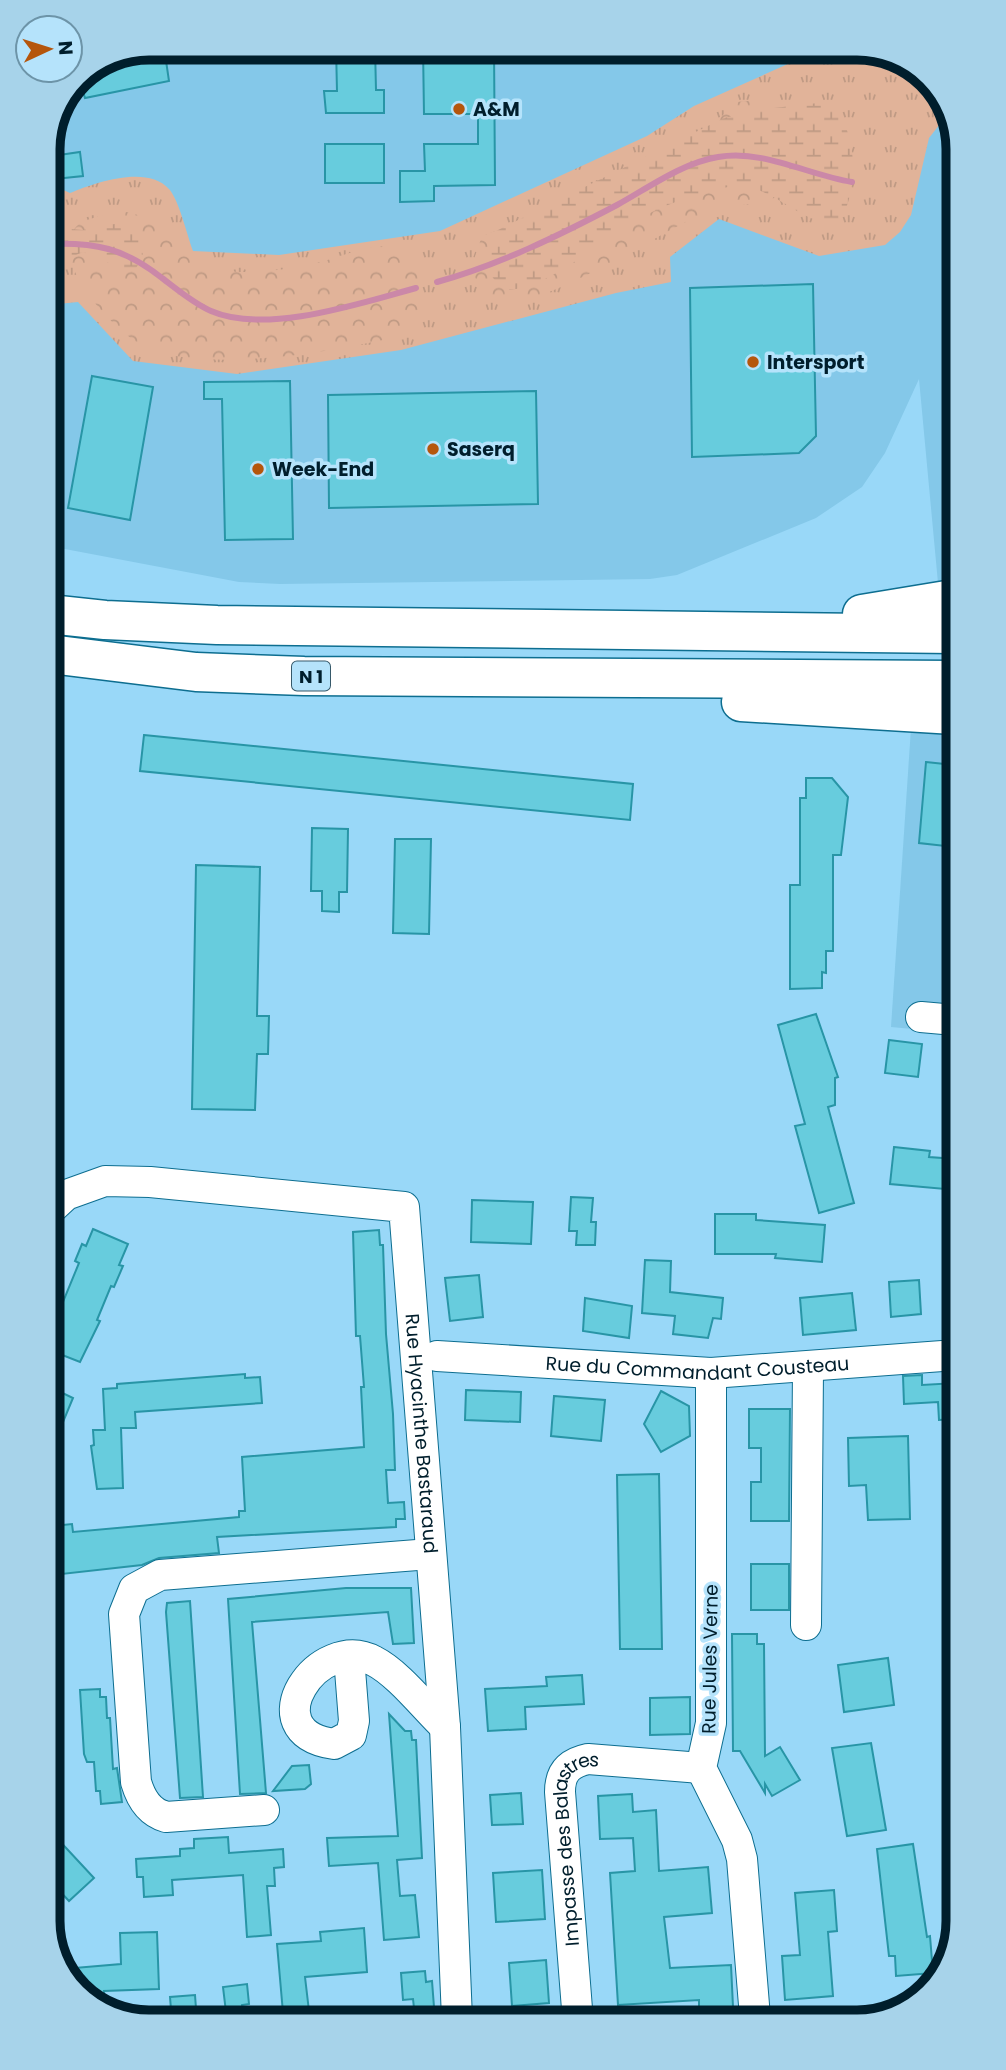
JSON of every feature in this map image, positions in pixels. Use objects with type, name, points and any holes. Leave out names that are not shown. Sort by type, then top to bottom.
[{"type":"highway","points":[[753,631],[946,600]]},
{"type":"highway","points":[[60,615],[217,625],[946,634]]},
{"type":"highway","name":"N 1","points":[[60,655],[195,673],[946,680]]},
{"type":"highway","points":[[573,678],[642,691],[718,700],[946,714]]},
{"type":"street","points":[[921,1017],[946,1019]]},
{"type":"street","name":"Rue Hyacinthe Bastaraud","points":[[59,1201],[66,1195],[105,1181],[150,1182],[404,1207],[444,1727],[457,2010]]},
{"type":"street","name":"Rue du Commandant Cousteau","points":[[437,1356],[711,1373],[946,1356]]},
{"type":"street","points":[[806,1625],[808,1367]]},
{"type":"street","name":"Rue Jules Verne","points":[[701,1768],[711,1723],[711,1373]]},
{"type":"street","points":[[264,1810],[166,1816],[154,1811],[143,1799],[136,1782],[124,1614],[134,1589],[160,1575],[430,1554]]},
{"type":"street","points":[[349,1657],[365,1656],[376,1661],[444,1727]]},
{"type":"street","name":"Impasse des Balastres","points":[[577,2009],[559,1792],[563,1774],[576,1762],[600,1759],[701,1768]]},
{"type":"street","points":[[701,1768],[737,1840],[742,1859],[754,2010]]},
{"type":"shaded area","points":[[148,59],[864,60],[902,71],[921,85],[928,94],[940,114],[946,148],[946,581],[938,583],[919,379],[885,453],[862,487],[816,518],[677,575],[650,579],[280,584],[239,582],[60,548],[60,142],[63,125],[74,99],[85,85],[99,74],[114,66]]},
{"type":"shaded area","points":[[911,728],[946,732],[946,1032],[891,1027]]},
{"type":"green space","points":[[797,60],[864,60],[892,66],[921,85],[935,104],[942,121],[929,138],[911,215],[900,232],[885,245],[819,256],[719,219],[670,257],[671,282],[616,293],[401,350],[237,374],[133,361],[78,302],[60,304],[60,188],[70,193],[120,178],[148,178],[169,189],[176,201],[193,251],[279,255],[440,231],[647,136],[694,106]]},
{"type":"green space","points":[[736,102],[761,104],[773,113],[782,193],[764,202],[706,212],[601,268],[541,295],[516,302],[497,303],[483,293],[472,265],[482,236],[530,217],[710,128]]},
{"type":"green space","points":[[818,103],[832,108],[842,120],[849,136],[853,174],[845,209],[838,221],[825,222],[812,218],[758,190],[743,186],[728,187],[654,211],[554,274],[521,288],[505,290],[488,269],[486,255],[496,231],[724,118],[765,109]]},
{"type":"green space","points":[[126,212],[154,224],[187,254],[202,263],[241,272],[291,268],[366,248],[400,249],[412,254],[419,275],[419,314],[410,334],[281,357],[212,359],[180,357],[152,350],[106,316],[78,278],[70,259],[69,242],[80,223]]},
{"type":"green space","points":[[115,224],[129,225],[139,232],[143,256],[135,270],[122,274],[106,261],[83,252],[60,262],[60,228],[83,230]]},
{"type":"building","points":[[148,59],[166,59],[169,81],[85,98],[82,89],[99,74],[114,66]]},
{"type":"building","points":[[336,59],[375,59],[376,90],[384,90],[384,113],[326,113],[324,91],[337,91]]},
{"type":"building","name":"A&M","points":[[423,59],[494,59],[495,185],[434,186],[434,201],[400,202],[400,171],[425,171],[424,144],[478,144],[478,114],[424,114]]},
{"type":"building","points":[[325,144],[384,144],[384,183],[325,183]]},
{"type":"building","points":[[80,152],[83,176],[60,178],[60,155]]},
{"type":"building","name":"Intersport","points":[[813,284],[816,436],[799,453],[692,457],[690,288]]},
{"type":"building","points":[[92,376],[153,387],[130,520],[68,508]]},
{"type":"building","name":"Week-End","points":[[290,381],[293,539],[225,540],[222,399],[204,399],[204,382]]},
{"type":"building","name":"Saserq","points":[[536,391],[538,504],[329,508],[328,395]]},
{"type":"building","points":[[144,735],[633,784],[630,820],[140,771]]},
{"type":"building","points":[[926,762],[946,764],[946,846],[919,843]]},
{"type":"building","points":[[806,778],[832,778],[848,797],[841,855],[833,855],[833,951],[826,951],[826,973],[822,972],[822,988],[790,989],[790,885],[800,885],[800,798],[806,798]]},
{"type":"building","points":[[312,828],[348,829],[347,892],[339,892],[339,912],[322,911],[322,891],[311,891]]},
{"type":"building","points":[[395,839],[431,839],[429,934],[393,933]]},
{"type":"building","points":[[196,865],[260,867],[257,1016],[269,1016],[268,1054],[257,1054],[255,1110],[192,1109]]},
{"type":"building","points":[[816,1014],[838,1077],[835,1078],[835,1105],[828,1107],[854,1203],[819,1213],[795,1126],[805,1124],[778,1025]]},
{"type":"building","points":[[889,1040],[922,1044],[918,1077],[885,1073]]},
{"type":"building","points":[[894,1147],[930,1151],[929,1157],[946,1158],[946,1189],[890,1184]]},
{"type":"building","points":[[571,1197],[593,1198],[591,1222],[596,1222],[595,1245],[576,1245],[577,1231],[569,1231]]},
{"type":"building","points":[[472,1200],[533,1202],[531,1244],[471,1242]]},
{"type":"building","points":[[715,1214],[756,1214],[756,1220],[825,1225],[822,1262],[775,1258],[776,1254],[715,1254]]},
{"type":"building","points":[[93,1229],[128,1244],[119,1265],[123,1266],[114,1287],[111,1286],[97,1320],[100,1321],[80,1362],[59,1354],[59,1311],[79,1263],[75,1261],[82,1244],[86,1246]]},
{"type":"building","points":[[379,1230],[380,1245],[383,1245],[395,1470],[386,1470],[388,1503],[404,1502],[405,1519],[396,1519],[396,1527],[217,1537],[219,1553],[159,1558],[142,1565],[59,1574],[59,1525],[72,1524],[73,1532],[239,1517],[239,1511],[245,1511],[242,1457],[364,1447],[361,1387],[364,1387],[360,1336],[356,1336],[353,1232]]},
{"type":"building","points":[[645,1260],[671,1261],[670,1292],[723,1298],[721,1319],[713,1318],[708,1338],[673,1334],[675,1316],[642,1313]]},
{"type":"building","points":[[479,1275],[483,1317],[450,1321],[445,1278]]},
{"type":"building","points":[[919,1280],[921,1314],[891,1317],[889,1282]]},
{"type":"building","points":[[852,1293],[856,1330],[803,1335],[800,1298]]},
{"type":"building","points":[[585,1298],[632,1306],[629,1338],[583,1331]]},
{"type":"building","points":[[245,1374],[245,1378],[260,1377],[262,1403],[135,1412],[136,1428],[121,1428],[123,1488],[97,1489],[91,1446],[94,1445],[93,1430],[105,1430],[103,1389],[117,1388],[117,1384]]},
{"type":"building","points":[[922,1375],[922,1385],[946,1384],[946,1420],[939,1420],[938,1402],[904,1404],[903,1376]]},
{"type":"building","points":[[466,1390],[521,1392],[520,1422],[465,1420]]},
{"type":"building","points":[[59,1391],[73,1398],[59,1431]]},
{"type":"building","points":[[661,1391],[689,1406],[690,1436],[661,1452],[644,1424]]},
{"type":"building","points":[[554,1396],[605,1400],[601,1441],[551,1436]]},
{"type":"building","points":[[749,1409],[790,1409],[789,1521],[751,1521],[751,1482],[761,1482],[761,1448],[749,1448]]},
{"type":"building","points":[[908,1436],[910,1519],[868,1520],[866,1485],[849,1486],[848,1438]]},
{"type":"building","points":[[659,1474],[662,1649],[620,1649],[617,1475]]},
{"type":"building","points":[[751,1564],[789,1564],[789,1610],[751,1610]]},
{"type":"building","points":[[346,1588],[411,1588],[414,1643],[393,1644],[388,1612],[252,1622],[266,1793],[240,1794],[228,1599]]},
{"type":"building","points":[[190,1601],[203,1797],[180,1798],[166,1612],[167,1603]]},
{"type":"building","points":[[732,1634],[757,1634],[757,1644],[764,1644],[765,1756],[780,1747],[800,1780],[772,1796],[765,1784],[765,1793],[740,1751],[733,1751]]},
{"type":"building","points":[[888,1658],[894,1705],[844,1712],[838,1665]]},
{"type":"building","points":[[582,1675],[584,1704],[525,1707],[526,1729],[488,1731],[485,1689],[547,1686],[546,1677]]},
{"type":"building","points":[[100,1689],[100,1697],[106,1697],[113,1769],[117,1768],[122,1802],[101,1804],[100,1791],[96,1791],[94,1762],[87,1762],[84,1754],[80,1690]]},
{"type":"building","points":[[690,1697],[690,1734],[650,1735],[650,1698]]},
{"type":"building","points":[[389,1714],[405,1731],[411,1731],[412,1740],[416,1740],[422,1858],[397,1860],[400,1896],[415,1895],[419,1937],[384,1940],[378,1863],[329,1866],[327,1838],[398,1836]]},
{"type":"building","points":[[871,1743],[886,1830],[847,1836],[832,1748]]},
{"type":"building","points":[[309,1765],[311,1784],[305,1789],[273,1791],[292,1766]]},
{"type":"building","points":[[521,1793],[523,1824],[492,1825],[490,1795]]},
{"type":"building","points":[[632,1794],[633,1812],[656,1810],[659,1871],[708,1867],[712,1913],[664,1917],[670,1968],[731,1965],[733,2007],[699,2009],[699,2000],[618,2005],[610,1873],[635,1871],[633,1838],[600,1839],[598,1796]]},
{"type":"building","points":[[228,1837],[229,1853],[283,1849],[284,1867],[274,1868],[275,1886],[267,1886],[271,1935],[247,1937],[243,1875],[172,1880],[173,1895],[144,1897],[143,1877],[137,1877],[136,1859],[180,1856],[180,1849],[194,1848],[194,1839]]},
{"type":"building","points":[[59,1840],[94,1878],[69,1901],[59,1890]]},
{"type":"building","points":[[913,1844],[927,1937],[930,1936],[933,1970],[930,1973],[896,1976],[895,1956],[889,1956],[877,1849]]},
{"type":"building","points":[[542,1870],[545,1919],[496,1922],[493,1873]]},
{"type":"building","points":[[834,1890],[837,1931],[828,1932],[833,1996],[785,2000],[782,1956],[800,1955],[795,1893]]},
{"type":"building","points":[[364,1928],[367,1972],[305,1977],[309,2010],[283,2010],[277,1944],[321,1941],[320,1932]]},
{"type":"building","points":[[157,1932],[159,1989],[104,1991],[104,1999],[90,1988],[72,1968],[121,1964],[120,1933]]},
{"type":"building","points":[[546,1960],[549,2003],[512,2006],[509,1963]]},
{"type":"building","points":[[425,1971],[426,1982],[432,1981],[434,2007],[414,2008],[413,1999],[403,2000],[401,1973]]},
{"type":"building","points":[[247,1984],[249,2004],[242,2005],[242,2010],[226,2010],[223,1987]]},
{"type":"building","points":[[195,1995],[196,2010],[171,2010],[170,1997]]},
{"type":"waterway","points":[[437,282],[529,248],[617,205],[678,170],[705,160],[735,155],[752,157],[852,182]]},
{"type":"waterway","points":[[60,244],[95,246],[122,254],[148,268],[198,304],[233,318],[258,320],[314,314],[416,288]]},
{"type":"place","name":"A&M","points":[[459,109]]},
{"type":"place","name":"Intersport","points":[[753,362]]},
{"type":"place","name":"Saserq","points":[[433,449]]},
{"type":"place","name":"Week-End","points":[[258,469]]}]
